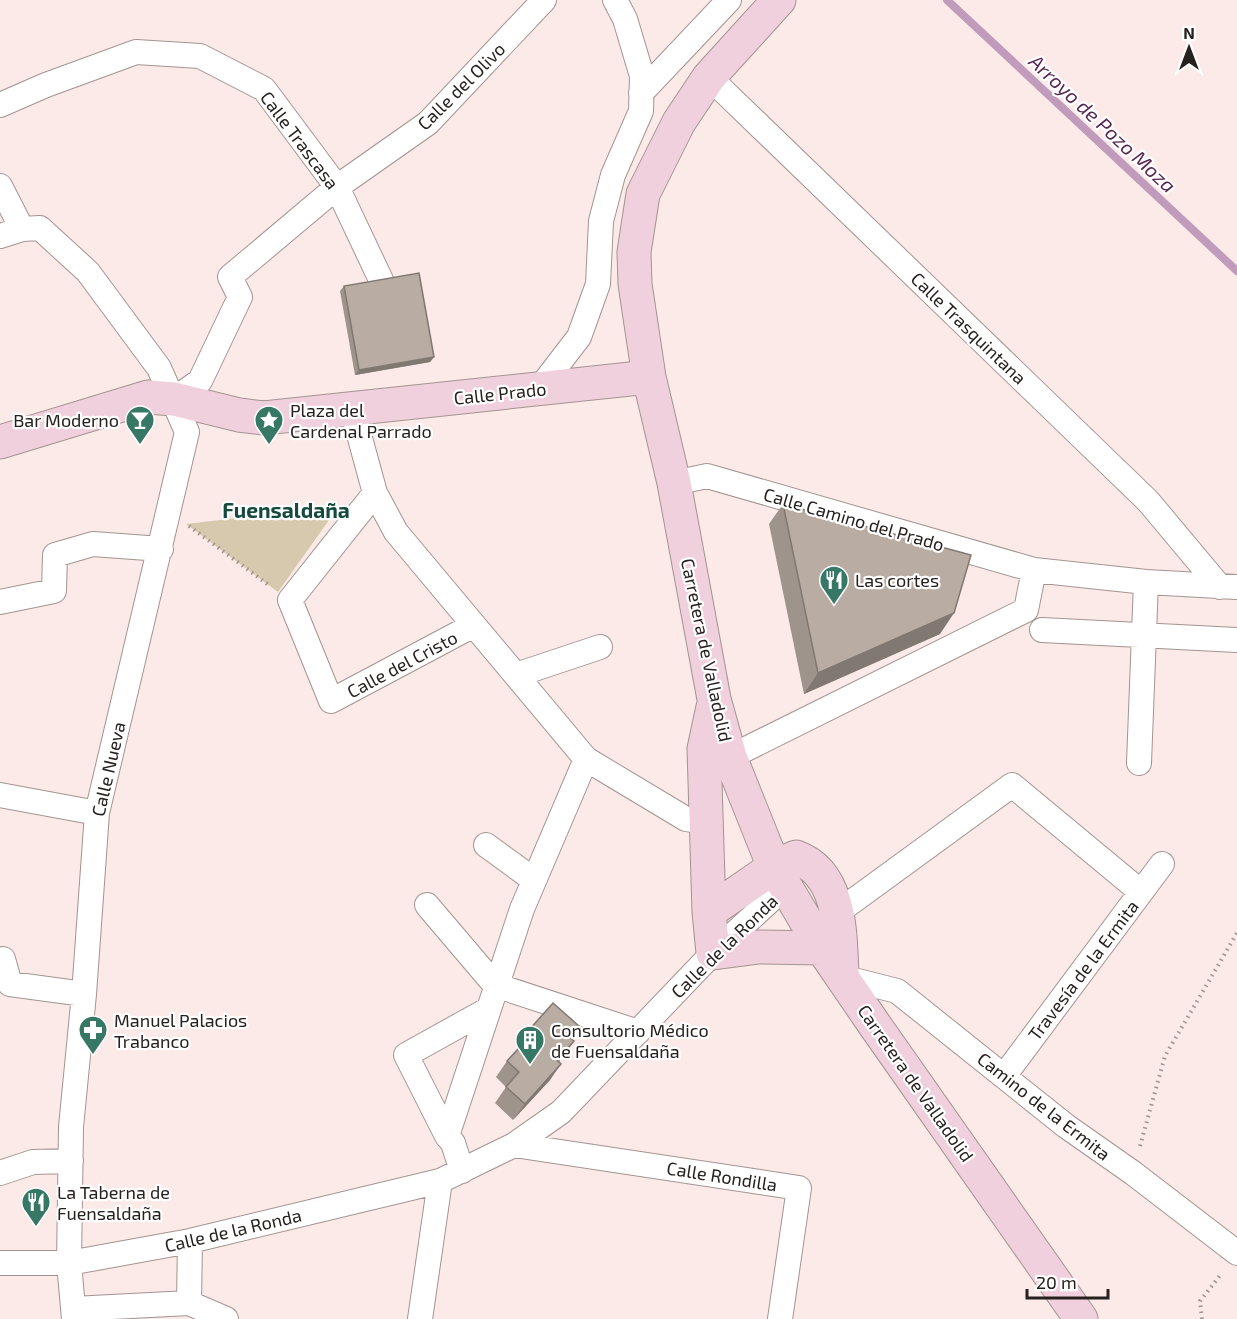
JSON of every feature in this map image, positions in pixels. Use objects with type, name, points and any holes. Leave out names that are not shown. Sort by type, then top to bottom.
[{"type":"street","name":"Calle del Olivo","points":[[174,399],[200,381],[240,297],[230,277],[337,187],[428,123],[544,0]]},
{"type":"street","points":[[539,389],[579,337],[598,284],[601,221],[613,175],[641,111],[642,76],[625,19],[615,0]]},
{"type":"street","points":[[641,93],[729,0]]},
{"type":"street","name":"Carretera de Valladolid","points":[[779,0],[709,77],[679,122],[643,194],[635,263],[649,377],[674,483],[714,699],[730,757],[780,876],[822,948],[1081,1319]]},
{"type":"street","name":"Calle Trascasa","points":[[0,105],[136,52],[200,56],[264,88],[337,187],[381,280]]},
{"type":"street","name":"Calle Trasquintana","points":[[709,77],[1148,501],[1229,587]]},
{"type":"street","points":[[0,186],[11,232],[40,228],[87,272],[159,368],[187,432],[169,511]]},
{"type":"street","name":"Calle Prado","points":[[352,409],[649,377]]},
{"type":"street","points":[[0,442],[148,397],[174,399],[264,418],[352,409]]},
{"type":"street","name":"Calle del Cristo","points":[[352,409],[375,493],[396,532],[586,759],[686,819],[707,822]]},
{"type":"street","name":"Calle Camino del Prado","points":[[674,483],[707,476],[1034,570],[1146,582],[1229,587]]},
{"type":"street","points":[[290,600],[375,493]]},
{"type":"street","name":"Calle Nueva","points":[[74,1314],[69,1263],[71,1127],[84,993],[97,813],[169,511]]},
{"type":"street","points":[[0,602],[54,591],[55,555],[93,543],[161,549]]},
{"type":"street","points":[[730,757],[1026,610],[1034,570]]},
{"type":"street","points":[[1139,763],[1146,582]]},
{"type":"street","name":"Calle del Cristo","points":[[290,600],[331,701],[474,625]]},
{"type":"street","points":[[1042,630],[1237,640]]},
{"type":"street","points":[[516,675],[600,647]]},
{"type":"street","points":[[714,699],[704,749],[709,912],[713,953],[759,947],[822,948]]},
{"type":"street","points":[[447,1136],[474,1060],[495,985],[534,880],[586,759]]},
{"type":"street","points":[[838,912],[1012,785],[1141,892]]},
{"type":"street","points":[[0,795],[97,813]]},
{"type":"street","points":[[486,845],[534,880]]},
{"type":"street","points":[[709,912],[780,876],[796,857],[810,862],[822,876],[838,912],[842,976]]},
{"type":"street","name":"Travesía de la Ermita","points":[[1004,1076],[1162,864]]},
{"type":"street","name":"Calle de la Ronda","points":[[0,1263],[69,1263],[190,1241],[440,1181],[462,1171],[514,1144],[561,1112],[713,953],[780,876]]},
{"type":"street","points":[[427,905],[495,985],[638,1032]]},
{"type":"street","points":[[3,959],[10,984],[84,993]]},
{"type":"street","name":"Camino de la Ermita","points":[[842,976],[897,991],[1066,1126],[1133,1173],[1231,1262]]},
{"type":"street","points":[[462,1171],[453,1143],[447,1136],[406,1055],[487,1010]]},
{"type":"street","name":"Calle Rondilla","points":[[514,1144],[800,1188],[780,1319]]},
{"type":"street","points":[[0,1173],[33,1162],[71,1161]]},
{"type":"street","points":[[420,1319],[440,1181]]},
{"type":"street","points":[[189,1303],[190,1241]]},
{"type":"street","points":[[74,1314],[189,1303],[226,1319]]},
{"type":"path","points":[[169,511],[290,600]]},
{"type":"path","points":[[1133,1173],[1164,1056],[1237,933]]},
{"type":"path","points":[[1202,1319],[1200,1301],[1231,1262]]},
{"type":"shaded area","points":[[339,506],[278,592],[186,524]]},
{"type":"building","points":[[419,273],[434,357],[359,370],[344,286]]},
{"type":"building","points":[[783,504],[971,555],[954,613],[818,673]]},
{"type":"building","name":"Consultorio Médico de Fuensaldaña","points":[[553,1003],[579,1026],[569,1037],[574,1041],[557,1060],[561,1064],[525,1104],[506,1087],[519,1072],[507,1061],[532,1034],[529,1030]]},
{"type":"waterway","name":"Arroyo de Pozo Moza","points":[[947,0],[1237,271]]},
{"type":"place","name":"Bar Moderno","points":[[140,446]]},
{"type":"place","name":"Plaza del Cardenal Parrado","points":[[269,446]]},
{"type":"place","name":"Las cortes","points":[[834,606]]},
{"type":"place","name":"Manuel Palacios Trabanco","points":[[93,1056]]},
{"type":"place","name":"Consultorio Médico de Fuensaldaña","points":[[530,1066]]},
{"type":"place","name":"La Taberna de Fuensaldaña","points":[[36,1228]]},
{"type":"district","name":"Fuensaldaña","points":[[286,509]]}]
